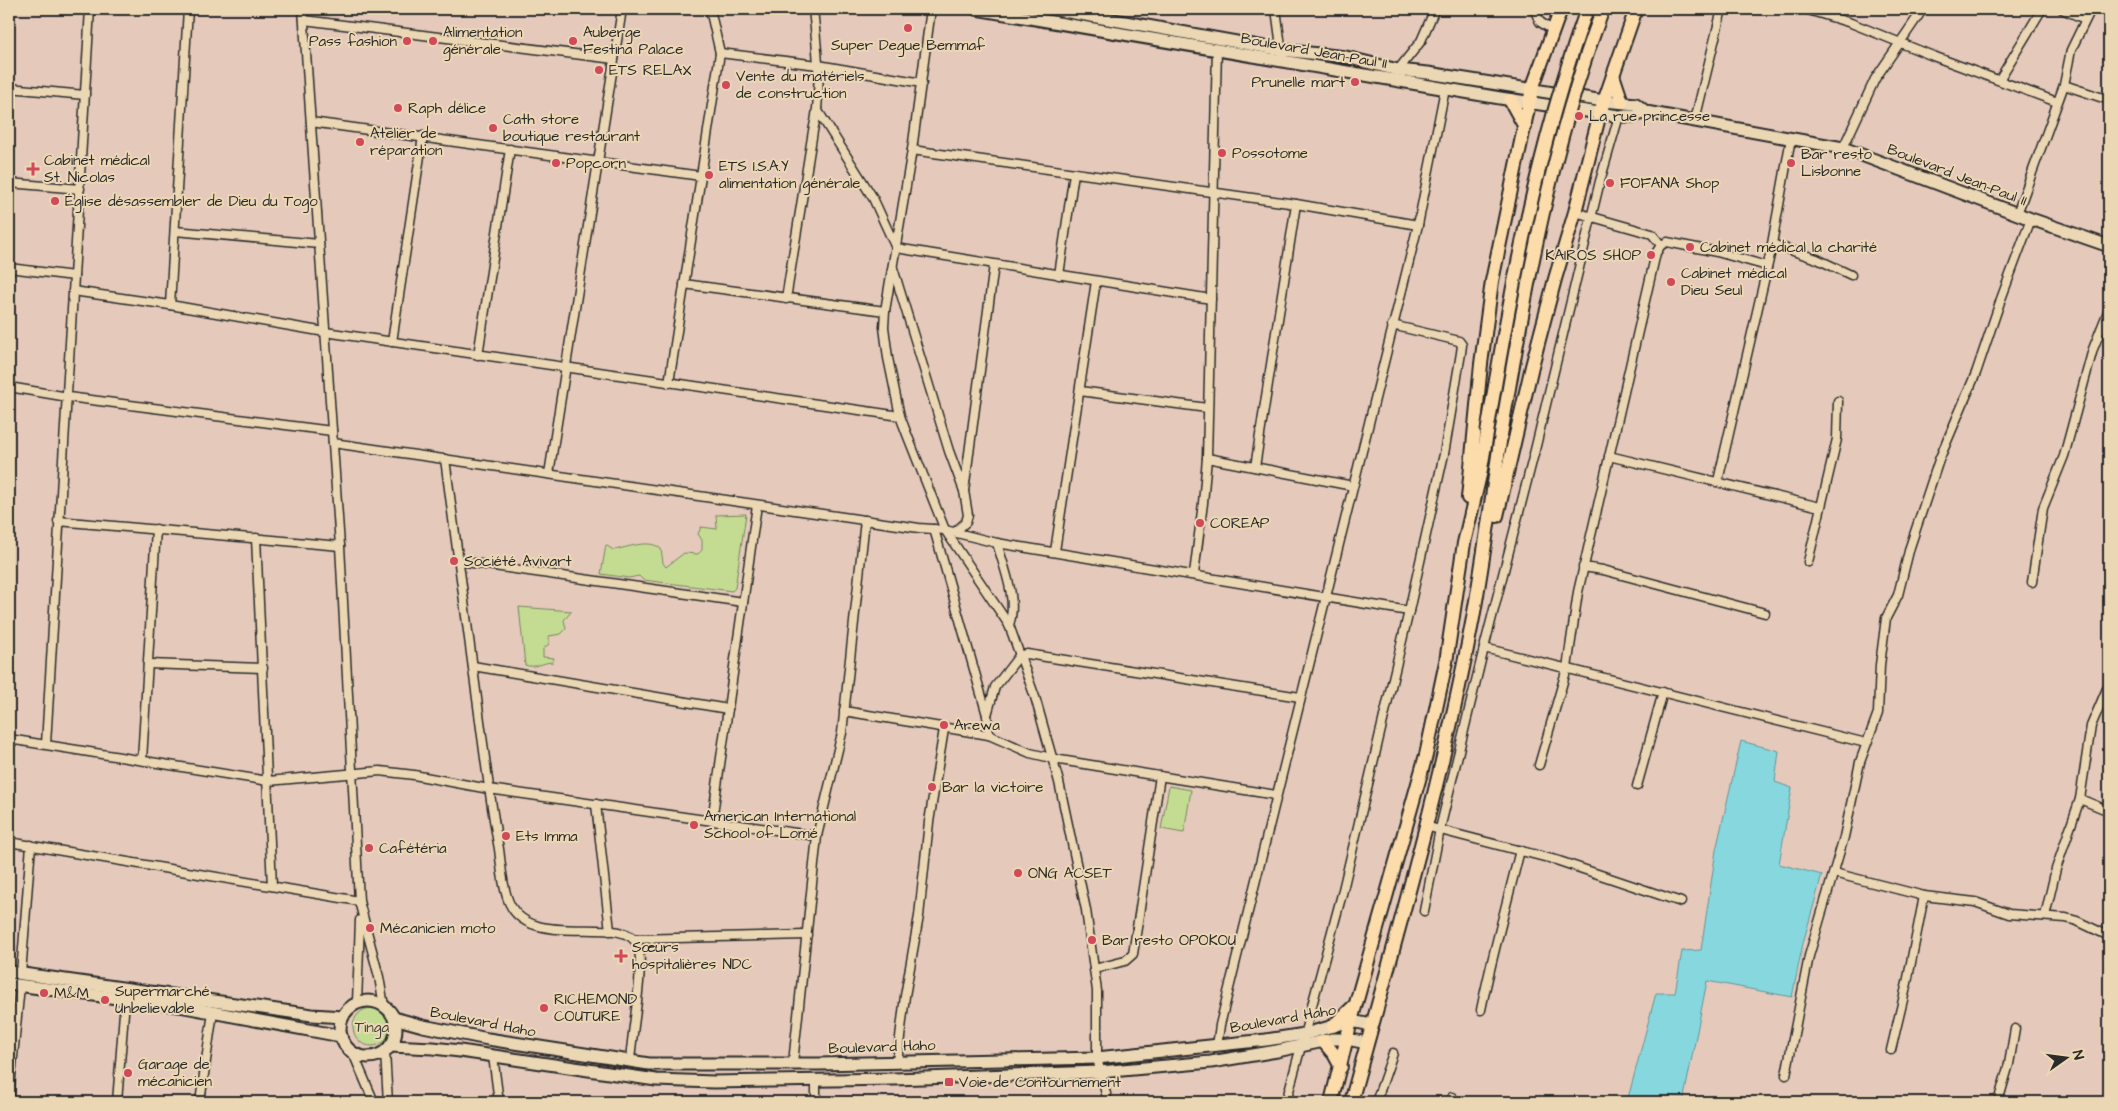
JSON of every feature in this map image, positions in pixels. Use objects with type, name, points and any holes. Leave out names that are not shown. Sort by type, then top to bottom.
[{"type":"main road","name":"Boulevard Jean-Paul II","points":[[976,9],[1218,48],[1282,55],[1346,57],[1398,70],[1428,73],[1512,88],[1532,89],[1602,107],[1619,116],[1636,116],[1646,112]]},
{"type":"main road","name":"Boulevard Jean-Paul II","points":[[1052,9],[1510,100],[1602,107],[1622,102],[1636,104],[1646,112],[1843,148],[2017,214],[2109,246]]},
{"type":"main road","points":[[1331,1102],[1351,1021],[1426,755],[1446,662],[1464,543],[1481,364],[1492,281],[1532,89],[1561,9]]},
{"type":"main road","points":[[1464,543],[1487,433],[1507,314],[1536,177],[1571,53],[1587,9]]},
{"type":"main road","points":[[1482,569],[1501,435],[1521,319],[1548,190],[1576,88],[1603,9]]},
{"type":"main road","points":[[1351,1102],[1425,826],[1449,729],[1482,569],[1555,279],[1575,212],[1602,107],[1636,9]]},
{"type":"main road","points":[[1613,75],[1622,102]]},
{"type":"main road","points":[[1510,100],[1525,127]]},
{"type":"main road","points":[[9,972],[17,981],[125,1000],[213,1012],[341,1036]]},
{"type":"main road","points":[[17,981],[343,1017]]},
{"type":"main road","points":[[1333,1026],[1344,1017],[1357,1000]]},
{"type":"main road","points":[[373,1002],[384,1006],[394,1018],[396,1032],[387,1049],[369,1057],[353,1053],[341,1036],[340,1027],[343,1017],[349,1008],[357,1003],[373,1002]]},
{"type":"main road","name":"Boulevard Haho","points":[[394,1018],[422,1026],[488,1039],[650,1064],[1097,1058],[1217,1046],[1305,1034],[1351,1021],[1372,1025]]},
{"type":"main road","name":"Boulevard Haho","points":[[387,1049],[433,1048],[656,1080],[714,1082],[1100,1072],[1211,1062],[1323,1041],[1347,1039],[1367,1044]]},
{"type":"main road","points":[[1323,1041],[1334,1054],[1341,1067]]},
{"type":"main road","points":[[1147,1054],[1150,1068]]},
{"type":"street","points":[[46,744],[90,9]]},
{"type":"street","points":[[170,305],[188,9]]},
{"type":"street","points":[[303,9],[340,546],[360,910],[357,1003]]},
{"type":"street","points":[[549,474],[622,9]]},
{"type":"street","points":[[669,382],[720,53],[710,9]]},
{"type":"street","points":[[786,299],[813,130],[818,111],[818,66],[813,9]]},
{"type":"street","points":[[931,9],[912,150],[885,312],[884,327],[888,358],[900,416],[945,530],[1010,625],[1034,697],[1052,758],[1086,910],[1097,991],[1097,1058],[1108,1102]]},
{"type":"street","points":[[1276,9],[1282,55]]},
{"type":"street","points":[[1398,70],[1421,41],[1435,9]]},
{"type":"street","points":[[1534,9],[1540,22],[1554,31]]},
{"type":"street","points":[[1695,120],[1722,9]]},
{"type":"street","points":[[1805,9],[1851,23],[2057,102]]},
{"type":"street","points":[[1843,148],[1869,89],[1924,9]]},
{"type":"street","points":[[1999,80],[2042,9]]},
{"type":"street","points":[[2062,9],[2085,19]]},
{"type":"street","points":[[2017,214],[2064,85],[2071,50],[2091,9]]},
{"type":"street","points":[[304,20],[614,59]]},
{"type":"street","points":[[1194,574],[1204,503],[1207,458],[1218,48]]},
{"type":"street","points":[[720,53],[818,66],[922,83]]},
{"type":"street","points":[[2064,85],[2109,100]]},
{"type":"street","points":[[9,88],[85,95]]},
{"type":"street","points":[[1217,1046],[1220,1025],[1276,795],[1418,225],[1445,88]]},
{"type":"street","points":[[818,111],[873,198],[896,248]]},
{"type":"street","points":[[1424,911],[1440,829],[1484,648],[1536,450],[1592,217],[1619,116]]},
{"type":"street","points":[[311,122],[701,176]]},
{"type":"street","points":[[392,342],[423,136]]},
{"type":"street","points":[[1718,481],[1733,422],[1772,244],[1791,138]]},
{"type":"street","points":[[478,354],[510,149]]},
{"type":"street","points":[[912,150],[1214,194],[1296,204],[1418,225]]},
{"type":"street","points":[[1059,275],[1074,173]]},
{"type":"street","points":[[9,184],[80,189]]},
{"type":"street","points":[[1256,468],[1296,204]]},
{"type":"street","points":[[1575,212],[1652,234],[1661,245]]},
{"type":"street","points":[[1786,1075],[1809,956],[1834,873],[1850,812],[1860,762],[1878,713],[1880,664],[1886,618],[1898,595],[1910,547],[1939,460],[1976,373],[2000,299],[2031,219]]},
{"type":"street","points":[[175,231],[319,244]]},
{"type":"street","points":[[1539,765],[1567,668],[1583,567],[1656,253],[1661,245],[1667,242],[1717,252],[1767,266]]},
{"type":"street","points":[[1772,244],[1817,259],[1850,274]]},
{"type":"street","points":[[896,248],[1211,299]]},
{"type":"street","points":[[964,491],[994,265]]},
{"type":"street","points":[[893,266],[949,451],[964,491],[968,515],[966,522],[955,532]]},
{"type":"street","points":[[9,268],[74,276]]},
{"type":"street","points":[[1055,551],[1096,281]]},
{"type":"street","points":[[684,284],[885,312]]},
{"type":"street","points":[[73,291],[170,305],[325,332],[900,416]]},
{"type":"street","points":[[2032,582],[2043,508],[2064,456],[2093,349],[2109,309]]},
{"type":"street","points":[[1286,1102],[1342,894],[1409,611],[1444,454],[1462,345],[1459,341],[1392,324]]},
{"type":"street","points":[[9,387],[68,397],[332,431]]},
{"type":"street","points":[[1080,391],[1207,408]]},
{"type":"street","points":[[1808,562],[1836,439],[1838,401]]},
{"type":"street","points":[[333,443],[945,530],[997,543],[1055,551],[1409,611]]},
{"type":"street","points":[[1608,456],[1820,507]]},
{"type":"street","points":[[1207,458],[1353,486]]},
{"type":"street","points":[[445,459],[488,789],[507,898],[518,915],[533,926],[610,930],[626,934],[634,939],[638,947],[639,966],[630,1062]]},
{"type":"street","points":[[712,821],[757,504]]},
{"type":"street","points":[[793,1063],[817,836],[842,733],[866,520]]},
{"type":"street","points":[[58,521],[340,546]]},
{"type":"street","points":[[142,760],[156,529]]},
{"type":"street","points":[[934,529],[987,715],[989,735]]},
{"type":"street","points":[[256,538],[272,886]]},
{"type":"street","points":[[997,543],[1011,600],[1013,614],[1010,625]]},
{"type":"street","points":[[459,561],[743,602]]},
{"type":"street","points":[[1583,567],[1603,570],[1765,613]]},
{"type":"street","points":[[1484,648],[1866,743]]},
{"type":"street","points":[[987,715],[995,687],[1020,656],[1033,654],[1300,697]]},
{"type":"street","points":[[148,664],[263,668]]},
{"type":"street","points":[[473,666],[534,678],[728,709]]},
{"type":"street","points":[[2045,916],[2056,869],[2080,799],[2091,726],[2105,704],[2109,684]]},
{"type":"street","points":[[1637,786],[1663,692]]},
{"type":"street","points":[[844,711],[989,735],[1013,747],[1052,758],[1276,795]]},
{"type":"street","points":[[897,1062],[905,996],[919,916],[929,822],[944,729]]},
{"type":"street","points":[[9,739],[268,781],[352,772],[380,771],[414,775],[488,789],[817,836]]},
{"type":"street","points":[[1094,969],[1125,961],[1134,954],[1160,776]]},
{"type":"street","points":[[2080,799],[2109,811]]},
{"type":"street","points":[[596,804],[610,930]]},
{"type":"street","points":[[1425,826],[1520,850],[1620,880],[1681,902]]},
{"type":"street","points":[[9,842],[359,901]]},
{"type":"street","points":[[9,1095],[17,981],[31,845]]},
{"type":"street","points":[[1481,1010],[1494,948],[1505,915],[1520,850]]},
{"type":"street","points":[[1834,873],[1924,896],[1976,902],[2009,914],[2045,916],[2076,921],[2109,936]]},
{"type":"street","points":[[1891,1050],[1907,983],[1924,896]]},
{"type":"street","points":[[360,910],[379,977],[384,1006]]},
{"type":"street","points":[[634,939],[807,935]]},
{"type":"street","points":[[117,1102],[125,1000]]},
{"type":"street","points":[[200,1102],[213,1012]]},
{"type":"street","points":[[1998,1102],[2009,1064],[2015,1029]]},
{"type":"street","points":[[387,1049],[388,1102]]},
{"type":"street","points":[[353,1053],[374,1102]]},
{"type":"street","points":[[1376,1102],[1393,1054]]},
{"type":"street","points":[[493,1056],[499,1102]]},
{"type":"street","points":[[816,1080],[816,1102]]},
{"type":"green space","points":[[746,514],[735,588],[732,591],[643,580],[639,576],[629,578],[601,574],[606,545],[613,550],[651,544],[661,549],[663,563],[666,567],[684,553],[698,554],[702,550],[702,540],[698,534],[701,527],[717,529],[716,515]]},
{"type":"green space","points":[[519,607],[572,611],[564,620],[566,629],[561,634],[549,636],[549,644],[543,649],[543,657],[554,658],[553,662],[532,666],[525,665]]},
{"type":"green space","points":[[1169,786],[1191,790],[1184,833],[1161,829]]},
{"type":"green space","name":"Tinga","points":[[372,1008],[386,1013],[391,1027],[386,1041],[372,1046],[358,1041],[353,1027],[358,1013]]},
{"type":"water","points":[[1741,741],[1779,751],[1775,782],[1792,788],[1779,864],[1822,875],[1803,943],[1792,997],[1707,981],[1683,1102],[1627,1102],[1656,993],[1675,993],[1682,951],[1701,950],[1716,850]]},
{"type":"place","name":"Super Degue Bemmaf","points":[[908,28]]},
{"type":"place","name":"Pass fashion","points":[[407,41]]},
{"type":"place","name":"Alimentation générale","points":[[433,41]]},
{"type":"place","name":"Auberge Festina Palace","points":[[573,41]]},
{"type":"place","name":"ETS RELAX","points":[[599,70]]},
{"type":"place","name":"Prunelle mart","points":[[1355,82]]},
{"type":"place","name":"Vente du matériels de construction","points":[[726,85]]},
{"type":"place","name":"Raph délice","points":[[398,108]]},
{"type":"place","name":"La rue princesse","points":[[1579,116]]},
{"type":"place","name":"Cath store boutique restaurant","points":[[493,128]]},
{"type":"place","name":"Atelier de réparation","points":[[360,142]]},
{"type":"place","name":"Possotome","points":[[1222,153]]},
{"type":"place","name":"Popcorn","points":[[556,163]]},
{"type":"place","name":"Bar resto Lisbonne","points":[[1791,163]]},
{"type":"place","name":"Cabinet médical St. Nicolas","points":[[33,169]]},
{"type":"place","name":"ETS I.S.A.Y alimentation générale","points":[[709,175]]},
{"type":"place","name":"FOFANA Shop","points":[[1610,183]]},
{"type":"place","name":"Église désassembler de Dieu du Togo","points":[[55,201]]},
{"type":"place","name":"Cabinet médical la charité","points":[[1690,247]]},
{"type":"place","name":"KAIROS SHOP","points":[[1651,255]]},
{"type":"place","name":"Cabinet médical Dieu Seul","points":[[1671,282]]},
{"type":"place","name":"COREAP","points":[[1200,523]]},
{"type":"place","name":"Société Avivart","points":[[454,561]]},
{"type":"place","name":"Arewa","points":[[944,725]]},
{"type":"place","name":"Bar la victoire","points":[[932,787]]},
{"type":"place","name":"American International School of Lomé","points":[[694,825]]},
{"type":"place","name":"Ets Imma","points":[[506,836]]},
{"type":"place","name":"Cafétéria","points":[[369,848]]},
{"type":"place","name":"ONG ACSET","points":[[1018,873]]},
{"type":"place","name":"Mécanicien moto","points":[[370,928]]},
{"type":"place","name":"Bar resto OPOKOU","points":[[1092,940]]},
{"type":"place","name":"Sœurs hospitalières NDC","points":[[621,956]]},
{"type":"place","name":"M&M","points":[[44,993]]},
{"type":"place","name":"Supermarché Unbelievable","points":[[105,1000]]},
{"type":"place","name":"RICHEMOND COUTURE","points":[[544,1008]]},
{"type":"place","name":"Garage de mécanicien","points":[[128,1073]]},
{"type":"place","name":"Voie de Contournement","points":[[949,1082]]}]
